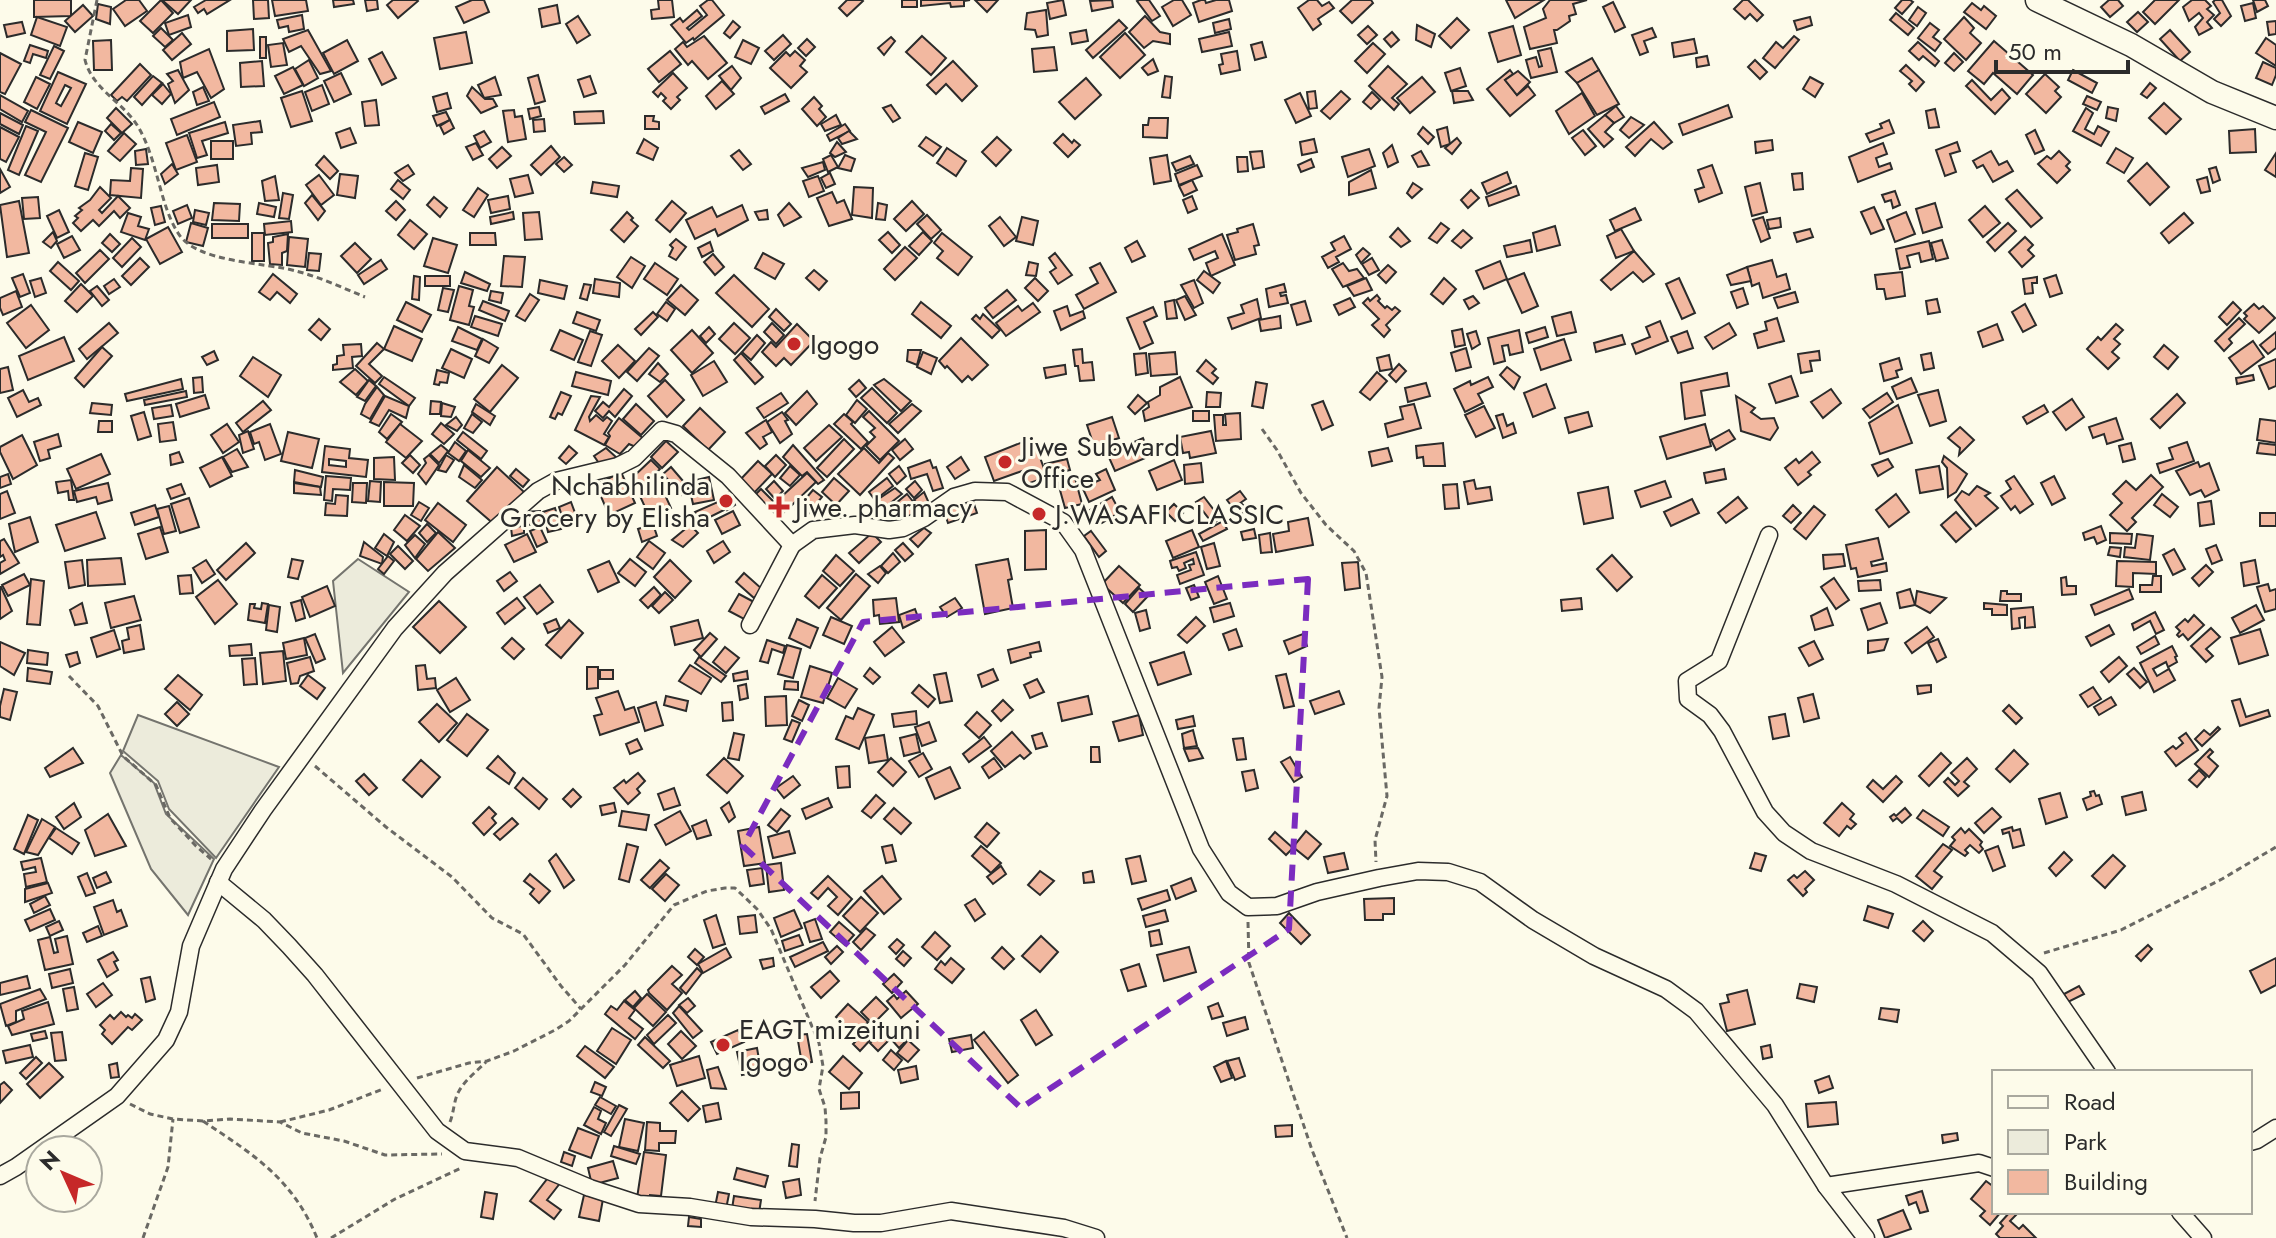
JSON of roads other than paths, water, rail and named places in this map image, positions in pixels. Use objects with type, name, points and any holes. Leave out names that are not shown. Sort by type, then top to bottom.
[{"type":"main road","points":[[2037,0],[2131,45],[2212,92],[2276,118]]},
{"type":"street","points":[[0,1176],[117,1096],[166,1040],[179,1012],[191,946],[221,875],[395,628],[445,573],[538,491],[556,481],[618,466],[634,458],[662,430],[668,430],[728,476],[792,545]]},
{"type":"street","points":[[750,625],[792,545],[813,530],[855,525],[889,530],[903,528],[954,497],[975,491],[1007,492],[1063,522],[1083,550],[1201,849],[1229,893],[1248,907],[1277,906],[1317,892],[1418,871],[1448,872],[1480,882],[1533,920],[1594,956],[1666,989],[1696,1011],[1775,1105],[1826,1186],[1866,1238]]},
{"type":"street","points":[[1769,535],[1719,661],[1687,681],[1688,699],[1710,715],[1722,731],[1765,812],[1784,833],[1811,851],[1896,884],[1992,933],[2023,958],[2053,991],[2106,1070]]},
{"type":"street","points":[[221,875],[315,975],[437,1131],[465,1151],[518,1158],[590,1188],[639,1204],[690,1207],[751,1217],[854,1223],[882,1230],[951,1211],[1064,1228],[1096,1238]]},
{"type":"street","points":[[2252,1141],[2276,1128]]},
{"type":"street","points":[[1826,1186],[1979,1163],[1992,1167]]},
{"type":"street","points":[[2182,1214],[2203,1238]]},
{"type":"place","name":"Igogo","points":[[794,344]]},
{"type":"place","name":"Jiwe Subward Office","points":[[1005,462]]},
{"type":"place","name":"Nchabhilinda Grocery by Elisha","points":[[726,501]]},
{"type":"place","name":"Jiwe. pharmacy","points":[[779,507]]},
{"type":"place","name":"J.WASAFI CLASSIC","points":[[1039,514]]},
{"type":"place","name":"EAGT mizeituni Igogo","points":[[723,1045]]}]
